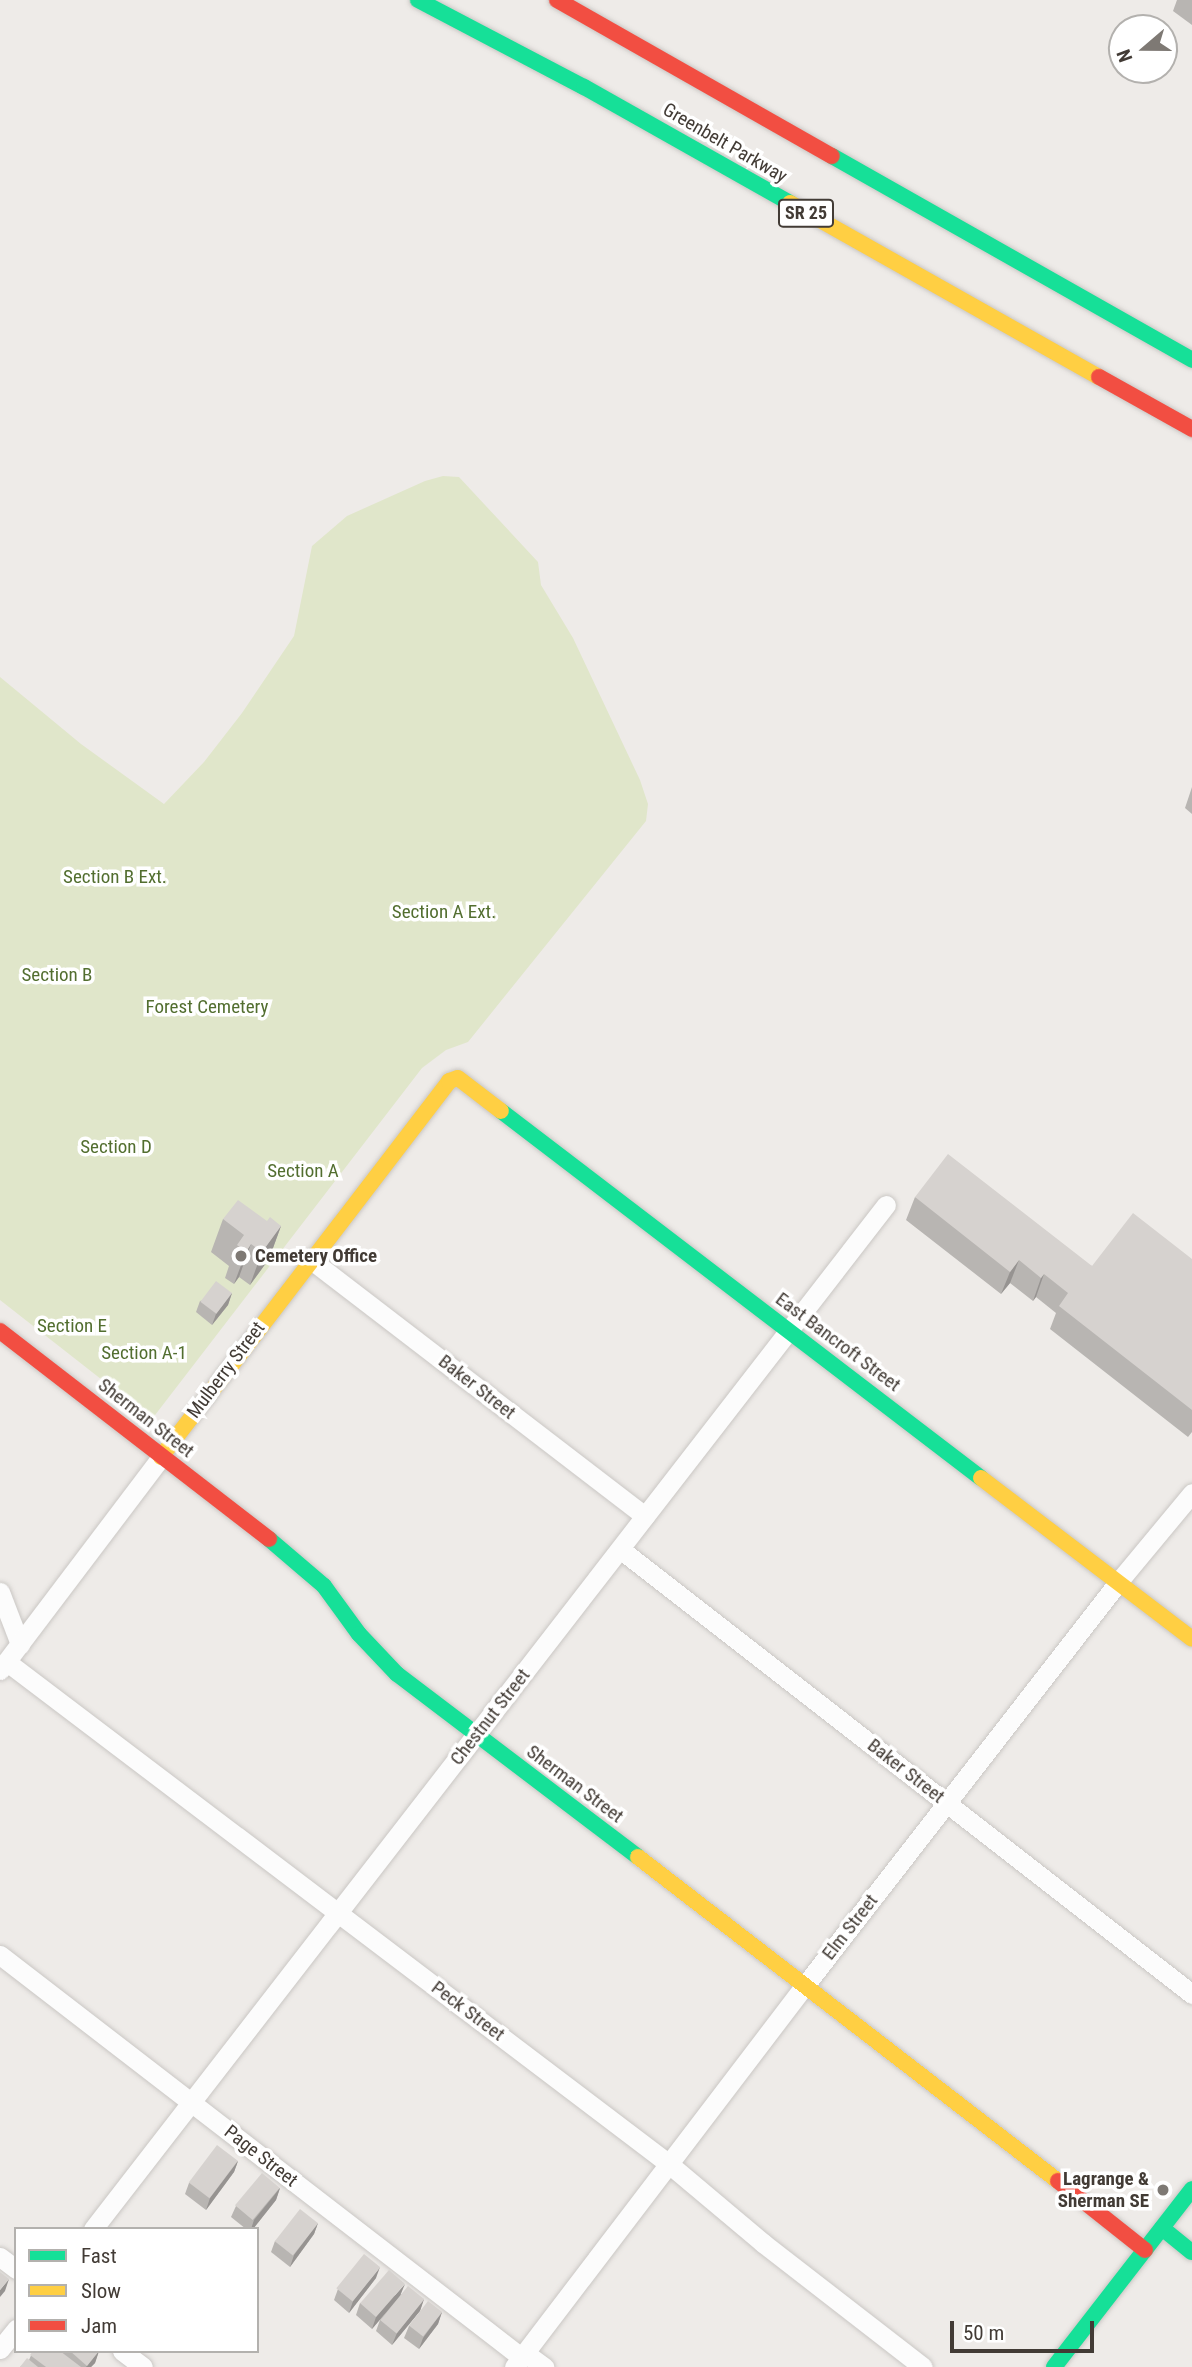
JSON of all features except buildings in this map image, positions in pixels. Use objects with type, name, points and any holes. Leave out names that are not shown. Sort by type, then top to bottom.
[{"type":"street","name":"Greenbelt Parkway","points":[[418,0],[583,87],[1192,429]]},
{"type":"street","points":[[557,0],[1192,360]]},
{"type":"street","name":"Mulberry Street","points":[[3,1666],[310,1259],[449,1081],[458,1078]]},
{"type":"street","name":"East Bancroft Street","points":[[458,1078],[1192,1639]]},
{"type":"street","name":"Chestnut Street","points":[[95,2227],[886,1205]]},
{"type":"street","name":"Baker Street","points":[[310,1259],[645,1516]]},
{"type":"street","name":"Sherman Street","points":[[0,1331],[290,1555],[324,1586],[359,1634],[390,1667],[475,1736],[806,1984],[1145,2250]]},
{"type":"street","name":"Elm Street","points":[[520,2359],[806,1984],[1119,1581],[1192,1493]]},
{"type":"street","name":"Baker Street","points":[[620,1549],[1192,1994]]},
{"type":"street","points":[[0,1592],[20,1644]]},
{"type":"street","name":"Peck Street","points":[[3,1666],[340,1913],[669,2164],[763,2243],[923,2367]]},
{"type":"street","name":"Page Street","points":[[0,1955],[520,2359],[544,2367]]},
{"type":"street","points":[[1054,2367],[1192,2189]]},
{"type":"street","points":[[1162,2228],[1192,2252]]},
{"type":"street","points":[[0,2349],[14,2332]]},
{"type":"street","points":[[125,2353],[143,2367]]},
{"type":"green space","name":"Forest Cemetery","points":[[443,476],[459,477],[538,562],[541,585],[573,638],[640,780],[648,804],[646,821],[468,1042],[446,1050],[422,1068],[152,1419],[0,1300],[0,677],[81,744],[164,804],[204,762],[242,713],[294,636],[312,546],[347,516],[425,481]]},
{"type":"traffic: fast","points":[[418,0],[584,87],[790,203]]},
{"type":"traffic: fast","points":[[832,156],[1192,360]]},
{"type":"traffic: fast","points":[[501,1111],[981,1478]]},
{"type":"traffic: fast","points":[[269,1539],[324,1586],[359,1634],[397,1674],[638,1857]]},
{"type":"traffic: fast","points":[[1054,2367],[1192,2189]]},
{"type":"traffic: fast","points":[[1162,2228],[1192,2252]]},
{"type":"traffic: slow","points":[[790,203],[1099,377]]},
{"type":"traffic: slow","points":[[161,1457],[449,1081],[458,1078],[501,1111]]},
{"type":"traffic: slow","points":[[981,1478],[1192,1639]]},
{"type":"traffic: slow","points":[[638,1857],[1058,2181]]},
{"type":"traffic: jam","points":[[557,0],[832,156]]},
{"type":"traffic: jam","points":[[1099,377],[1192,429]]},
{"type":"traffic: jam","points":[[0,1331],[269,1539]]},
{"type":"traffic: jam","points":[[1058,2181],[1145,2250]]},
{"type":"place","name":"Cemetery Office","points":[[241,1256]]},
{"type":"place","name":"Lagrange & Sherman SE","points":[[1163,2190]]},
{"type":"park label","name":"Section B Ext.","points":[[115,877]]},
{"type":"park label","name":"Section A Ext.","points":[[444,912]]},
{"type":"park label","name":"Section B","points":[[57,975]]},
{"type":"park label","name":"Section D","points":[[116,1147]]},
{"type":"park label","name":"Section A","points":[[303,1171]]},
{"type":"park label","name":"Section E","points":[[72,1326]]},
{"type":"park label","name":"Section A-1","points":[[144,1353]]}]
